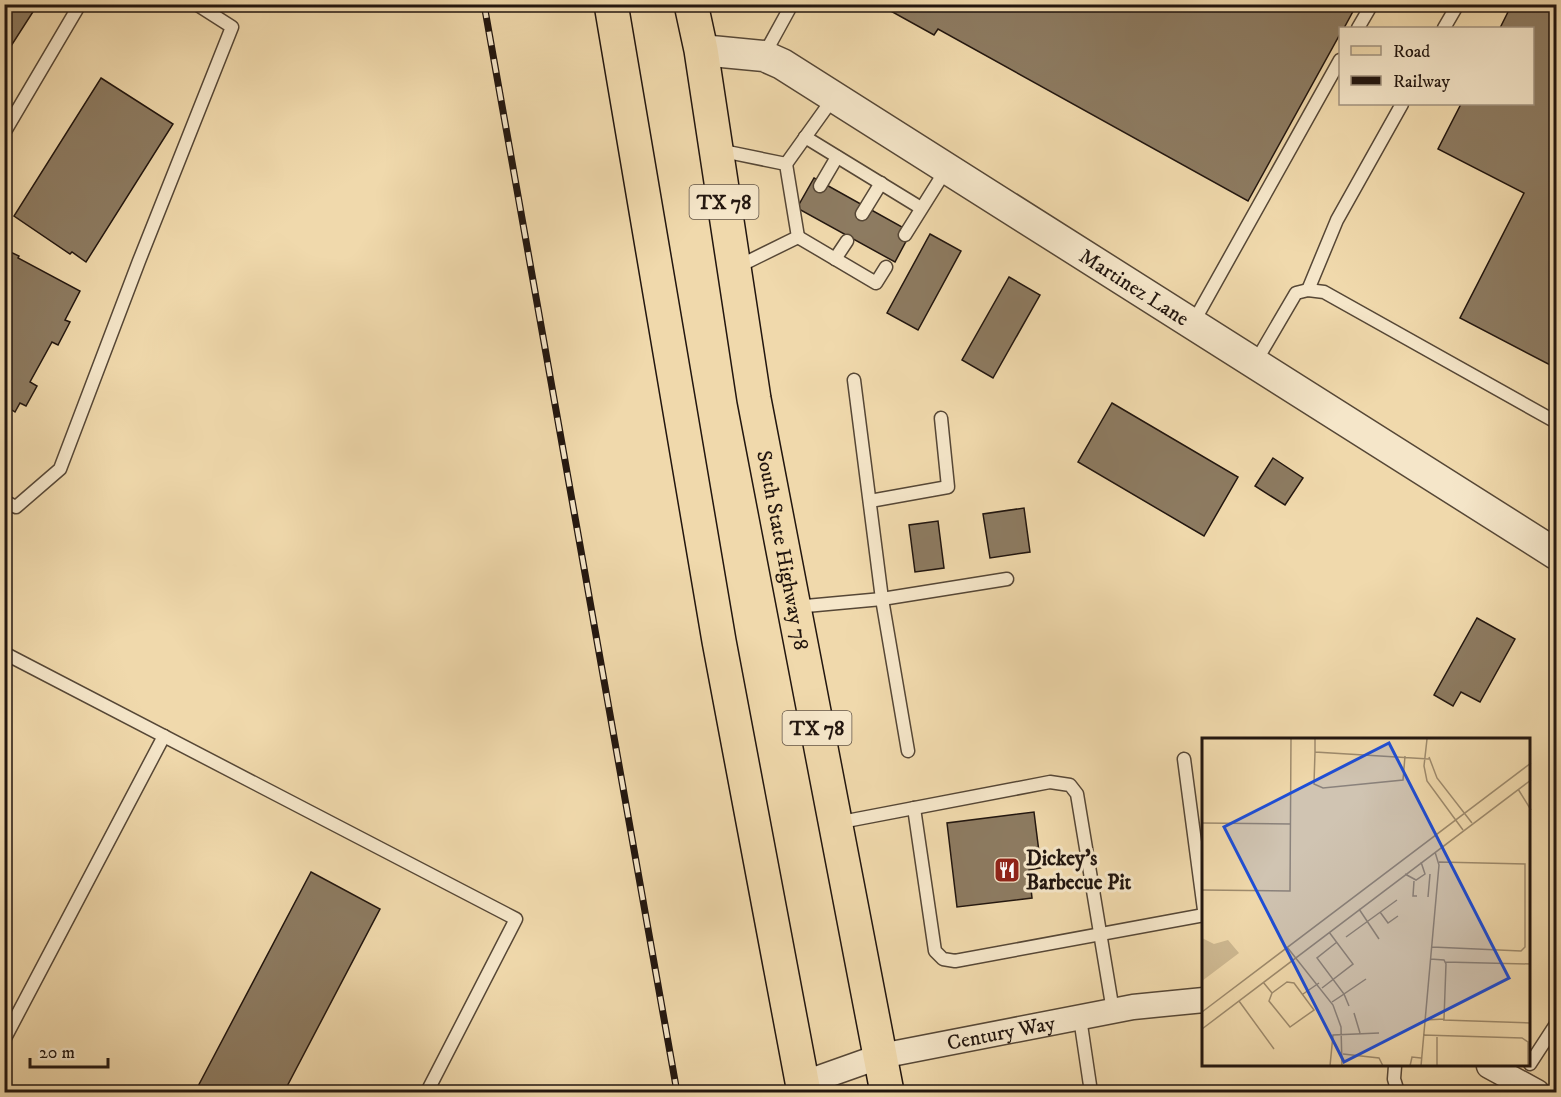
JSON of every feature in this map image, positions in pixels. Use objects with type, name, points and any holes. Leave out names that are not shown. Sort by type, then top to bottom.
[{"type":"main road","points":[[611,4],[719,641],[803,1088]]},
{"type":"main road","name":"South State Highway 78","points":[[691,4],[701,50],[754,399],[887,1092]]},
{"type":"street","name":"Martinez Lane","points":[[701,50],[764,56],[782,64],[1557,554]]},
{"type":"street","name":"Century Way","points":[[803,1088],[881,1056],[1113,1011],[1202,1000]]},
{"type":"street","points":[[1496,1067],[1528,1076]]},
{"type":"lane","points":[[4,133],[80,4]]},
{"type":"lane","points":[[4,501],[16,507],[60,469],[139,261],[232,27],[196,4]]},
{"type":"lane","points":[[764,56],[792,4]]},
{"type":"lane","points":[[1359,27],[1372,4]]},
{"type":"lane","points":[[1445,27],[1458,4]]},
{"type":"lane","points":[[1192,324],[1339,64]]},
{"type":"lane","points":[[834,97],[786,164],[799,225],[835,259],[876,283],[886,267]]},
{"type":"lane","points":[[1308,290],[1337,220],[1401,105]]},
{"type":"lane","points":[[805,137],[921,208]]},
{"type":"lane","points":[[716,149],[786,164]]},
{"type":"lane","points":[[820,186],[837,157]]},
{"type":"lane","points":[[904,235],[946,168]]},
{"type":"lane","points":[[862,214],[881,183]]},
{"type":"lane","points":[[734,268],[799,225]]},
{"type":"lane","points":[[835,259],[847,241]]},
{"type":"lane","points":[[1255,363],[1296,293],[1308,290],[1324,292],[1557,422]]},
{"type":"lane","points":[[854,380],[882,599],[908,751]]},
{"type":"lane","points":[[870,501],[948,487],[941,418]]},
{"type":"lane","points":[[794,607],[882,599],[1006,579]]},
{"type":"lane","points":[[4,653],[516,919],[427,1092]]},
{"type":"lane","points":[[4,1040],[164,736]]},
{"type":"lane","points":[[1184,759],[1202,895]]},
{"type":"lane","points":[[836,823],[1050,782],[1070,784],[1077,794],[1113,1011]]},
{"type":"lane","points":[[914,808],[935,951],[943,959],[955,961],[1202,915]]},
{"type":"lane","points":[[1080,1018],[1091,1092]]},
{"type":"lane","points":[[1528,1076],[1557,1024]]},
{"type":"lane","points":[[1395,1067],[1394,1079],[1398,1092]]},
{"type":"building","points":[[4,4],[38,4],[4,57]]},
{"type":"building","points":[[878,4],[1357,4],[1345,27],[1339,27],[1339,36],[1248,201],[938,29],[934,35]]},
{"type":"building","points":[[1512,4],[1556,4],[1556,368],[1460,318],[1524,193],[1438,149],[1460,105],[1534,105],[1534,27],[1500,27]]},
{"type":"building","points":[[101,78],[173,124],[86,262],[72,252],[70,254],[14,216]]},
{"type":"building","points":[[814,178],[911,232],[895,262],[797,208]]},
{"type":"building","points":[[930,234],[961,251],[918,330],[887,313]]},
{"type":"building","points":[[4,249],[80,291],[65,320],[70,322],[58,345],[52,342],[30,382],[37,386],[26,406],[20,403],[15,412],[12,410],[4,425]]},
{"type":"building","points":[[1009,277],[1040,295],[993,378],[962,360]]},
{"type":"building","points":[[1112,403],[1238,477],[1204,536],[1078,462]]},
{"type":"building","points":[[1273,458],[1303,478],[1285,505],[1255,486]]},
{"type":"building","points":[[1024,508],[1030,552],[990,558],[983,514]]},
{"type":"building","points":[[938,521],[944,568],[915,572],[909,525]]},
{"type":"building","points":[[1477,618],[1515,639],[1480,702],[1461,692],[1453,706],[1434,695]]},
{"type":"building","points":[[1034,812],[1041,868],[1029,870],[1032,898],[957,907],[947,823]]},
{"type":"building","points":[[311,872],[380,909],[284,1092],[195,1092]]},
{"type":"railway","points":[[484,4],[677,1092]]},
{"type":"place","name":"Dickey's Barbecue Pit","points":[[1007,870]]}]
